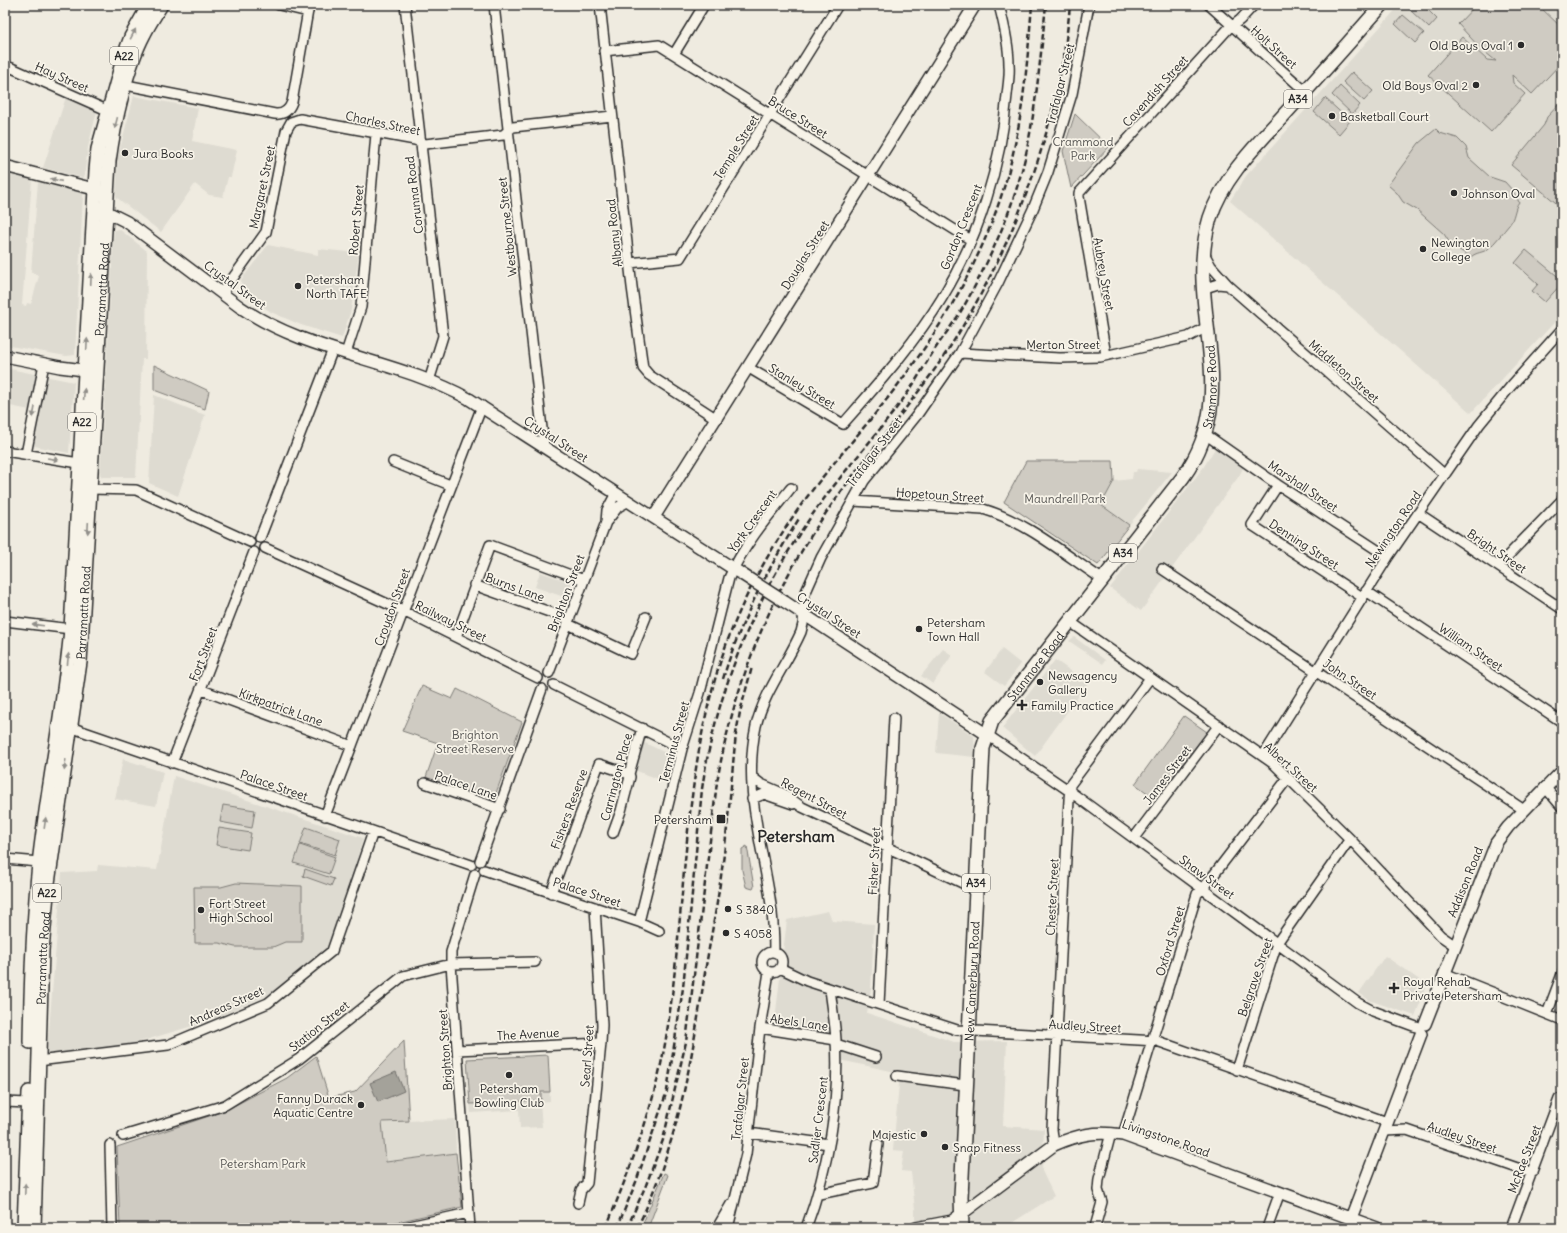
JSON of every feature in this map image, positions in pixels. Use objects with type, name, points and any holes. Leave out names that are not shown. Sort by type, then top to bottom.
[{"type":"highway","name":"Parramatta Road","points":[[100,208],[94,189],[98,149],[127,47],[149,5]]},
{"type":"highway","name":"Parramatta Road","points":[[34,1228],[42,956],[48,883],[80,662],[90,489],[91,371],[100,208],[110,147],[134,58],[144,34],[161,5]]},
{"type":"highway","name":"Stanmore Road","points":[[986,734],[992,721],[1190,467],[1205,434],[1213,389],[1207,327],[1204,253],[1211,217],[1224,187],[1239,167],[1382,5]]},
{"type":"highway","name":"Parramatta Road","points":[[24,1228],[33,927],[39,862],[68,663],[79,463],[91,371]]},
{"type":"highway","name":"New Canterbury Road","points":[[962,1228],[965,1085],[983,748],[986,734]]},
{"type":"main road","name":"Douglas Street","points":[[654,517],[749,368],[975,5]]},
{"type":"main road","points":[[5,166],[94,189]]},
{"type":"main road","name":"Crystal Street","points":[[100,208],[127,222],[222,292],[245,311],[295,336],[456,391],[482,406],[804,614],[986,734]]},
{"type":"main road","points":[[5,356],[91,371]]},
{"type":"main road","name":"Addison Road","points":[[1351,1218],[1422,1028],[1496,843],[1545,787],[1562,771]]},
{"type":"main road","name":"Livingstone Road","points":[[916,1228],[952,1221],[1054,1145],[1073,1137],[1091,1133],[1111,1133],[1123,1135],[1377,1228]]},
{"type":"street","points":[[126,85],[275,114],[287,111],[292,102],[308,9],[279,5]]},
{"type":"street","name":"Corunna Road","points":[[405,5],[442,336],[429,381]]},
{"type":"street","name":"Westbourne Street","points":[[494,5],[544,446]]},
{"type":"street","name":"Albany Road","points":[[600,5],[629,263],[643,368],[649,375],[717,419]]},
{"type":"street","points":[[674,54],[704,5]]},
{"type":"street","name":"Temple Street","points":[[629,263],[680,258],[838,5]]},
{"type":"street","name":"Gordon Crescent","points":[[843,424],[896,364],[942,299],[971,240],[992,184],[1004,128],[1009,65],[999,5]]},
{"type":"street","name":"Trafalgar Street","points":[[774,952],[770,898],[752,799],[755,734],[758,719],[776,678],[801,632],[804,614],[804,598],[809,584],[864,481],[917,415],[960,353],[998,283],[1043,185],[1072,94],[1090,5]]},
{"type":"street","name":"Holt Street","points":[[1209,5],[1305,91]]},
{"type":"street","name":"Cavendish Street","points":[[1079,197],[1082,189],[1228,29],[1240,20],[1254,5]]},
{"type":"street","name":"Bruce Street","points":[[604,51],[659,45],[971,240]]},
{"type":"street","name":"Hay Street","points":[[8,66],[109,111]]},
{"type":"street","name":"Charles Street","points":[[291,122],[300,119],[425,144],[503,135],[513,127],[612,116]]},
{"type":"street","name":"Margaret Street","points":[[222,292],[266,232],[286,131],[291,122]]},
{"type":"street","name":"Robert Street","points":[[346,353],[361,307],[376,134]]},
{"type":"street","name":"Aubrey Street","points":[[1079,197],[1106,355]]},
{"type":"street","name":"Middleton Street","points":[[1204,253],[1211,266],[1228,286],[1445,475]]},
{"type":"street","points":[[1205,288],[1218,284],[1228,286]]},
{"type":"street","name":"Merton Street","points":[[960,353],[1060,358],[1106,355],[1188,337],[1207,327]]},
{"type":"street","name":"Newington Road","points":[[1263,756],[1388,557],[1482,421],[1562,329]]},
{"type":"street","name":"Merton Street","points":[[1188,337],[1208,341]]},
{"type":"street","points":[[260,538],[333,349]]},
{"type":"street","points":[[26,454],[44,364]]},
{"type":"street","name":"Stanley Street","points":[[749,368],[843,424]]},
{"type":"street","name":"Croydon Street","points":[[325,816],[450,486],[482,406]]},
{"type":"street","name":"Marshall Street","points":[[1205,434],[1278,485],[1388,557]]},
{"type":"street","points":[[5,451],[79,463]]},
{"type":"street","points":[[393,462],[450,486]]},
{"type":"street","name":"Denning Street","points":[[1278,485],[1252,525],[1364,594]]},
{"type":"street","name":"York Crescent","points":[[737,571],[765,522],[791,488]]},
{"type":"street","points":[[90,489],[136,490],[250,542]]},
{"type":"street","name":"Brighton Street","points":[[606,522],[607,510],[616,493]]},
{"type":"street","points":[[1498,566],[1562,500]]},
{"type":"street","name":"Brighton Street","points":[[549,673],[606,522],[614,510],[629,501]]},
{"type":"street","name":"Hopetoun Street","points":[[853,501],[983,509],[994,512],[1029,530],[1102,579]]},
{"type":"street","name":"Bright Street","points":[[1418,513],[1562,609]]},
{"type":"street","points":[[255,537],[260,538],[265,543],[264,548],[259,553],[254,552],[250,547],[250,542],[255,537]]},
{"type":"street","points":[[456,636],[490,545],[584,580]]},
{"type":"street","name":"Railway Street","points":[[264,548],[456,636],[538,678]]},
{"type":"street","name":"Fort Street","points":[[172,763],[202,690],[254,552]]},
{"type":"street","name":"John Street","points":[[1162,569],[1524,810]]},
{"type":"street","name":"Terminus Street","points":[[639,922],[682,749],[700,693],[725,590],[737,571]]},
{"type":"street","name":"Burns Lane","points":[[474,585],[568,621],[631,654],[646,617]]},
{"type":"street","name":"William Street","points":[[1364,594],[1562,722]]},
{"type":"street","points":[[5,621],[71,629]]},
{"type":"street","name":"Albert Street","points":[[1069,621],[1263,756],[1288,778],[1350,839],[1441,936],[1454,946]]},
{"type":"street","points":[[549,673],[554,678],[554,685],[547,690],[542,689],[537,683],[538,678],[541,674],[549,673]]},
{"type":"street","points":[[1068,790],[1150,678]]},
{"type":"street","points":[[554,685],[682,749]]},
{"type":"street","points":[[480,861],[542,689]]},
{"type":"street","name":"Kirkpatrick Lane","points":[[202,690],[352,746]]},
{"type":"street","name":"Fisher Street","points":[[879,1004],[894,718]]},
{"type":"street","name":"James Street","points":[[1134,838],[1219,725]]},
{"type":"street","name":"Palace Street","points":[[70,727],[470,865]]},
{"type":"street","name":"Carrington Place","points":[[613,833],[621,811],[630,777],[628,774],[642,728]]},
{"type":"street","name":"Shaw Street","points":[[986,734],[1068,790],[1365,1007],[1422,1028]]},
{"type":"street","name":"Fishers Reserve","points":[[551,893],[599,764],[628,774]]},
{"type":"street","name":"Regent Street","points":[[752,777],[761,784],[784,794],[802,807],[976,889]]},
{"type":"street","name":"Oxford Street","points":[[1123,1135],[1197,894],[1288,778]]},
{"type":"street","name":"Palace Lane","points":[[425,783],[500,809]]},
{"type":"street","points":[[1545,787],[1562,807]]},
{"type":"street","name":"Chester Street","points":[[1054,1145],[1052,1129],[1070,798],[1068,790]]},
{"type":"street","points":[[752,799],[764,794],[802,807]]},
{"type":"street","name":"Andreas Street","points":[[38,1061],[168,1045],[268,1003],[332,951],[373,832]]},
{"type":"street","name":"Belgrave Street","points":[[1237,1070],[1277,944],[1350,839]]},
{"type":"street","points":[[5,859],[39,862]]},
{"type":"street","points":[[480,861],[484,865],[484,870],[479,875],[475,874],[470,869],[470,865],[473,862],[480,861]]},
{"type":"street","name":"Palace Street","points":[[484,870],[639,922],[659,931]]},
{"type":"street","name":"Brighton Street","points":[[470,1228],[451,952],[475,874]]},
{"type":"street","name":"Searl Street","points":[[578,1203],[581,1190],[587,1183],[601,1043],[602,1025],[595,907]]},
{"type":"street","points":[[774,952],[779,955],[782,960],[780,968],[775,972],[769,972],[764,968],[762,959],[768,953],[774,952]]},
{"type":"street","name":"Station Street","points":[[123,1136],[225,1105],[299,1059],[403,976],[451,964],[535,962]]},
{"type":"street","name":"Audley Street","points":[[780,968],[830,989],[957,1030],[968,1032],[1152,1041],[1168,1044],[1385,1126],[1407,1130],[1532,1173]]},
{"type":"street","name":"Trafalgar Street","points":[[729,1226],[749,1133],[760,1028],[769,972]]},
{"type":"street","points":[[1444,973],[1562,1020]]},
{"type":"street","points":[[1546,1014],[1562,974]]},
{"type":"street","name":"Sadlier Crescent","points":[[806,1228],[819,1194],[829,1144],[835,1095],[836,1042],[830,989]]},
{"type":"street","name":"Abels Lane","points":[[760,1028],[836,1042],[876,1057]]},
{"type":"street","name":"The Avenue","points":[[457,1050],[601,1043]]},
{"type":"street","points":[[897,1076],[965,1085]]},
{"type":"street","name":"McRae Street","points":[[1511,1228],[1559,1099]]},
{"type":"street","points":[[5,1102],[28,1103]]},
{"type":"street","points":[[749,1133],[829,1144]]},
{"type":"street","points":[[1097,1228],[1095,1227],[1102,1202],[1098,1190],[1099,1178],[1111,1133]]},
{"type":"street","points":[[819,1194],[873,1183],[878,1144]]},
{"type":"street","points":[[110,1145],[112,1228]]},
{"type":"street","points":[[1267,1228],[1280,1192]]},
{"type":"street","points":[[717,1228],[736,1196]]},
{"type":"street","points":[[401,1228],[468,1213]]},
{"type":"shaded area","name":"Newington College","points":[[1400,5],[1552,5],[1562,14],[1562,314],[1471,413],[1230,201],[1246,176]]},
{"type":"shaded area","points":[[134,96],[198,108],[192,141],[237,150],[231,177],[228,177],[223,197],[209,195],[195,184],[161,232],[116,197],[118,156]]},
{"type":"shaded area","points":[[66,97],[97,111],[88,147],[84,178],[43,168]]},
{"type":"shaded area","points":[[5,172],[32,179],[22,305],[26,306],[27,303],[31,304],[39,276],[31,272],[38,181],[83,193],[75,355],[66,356],[5,345]]},
{"type":"shaded area","points":[[119,229],[147,251],[146,359],[142,359],[136,477],[102,477],[100,474],[114,230]]},
{"type":"shaded area","name":"Petersham North TAFE","points":[[268,245],[318,255],[318,249],[359,253],[351,310],[342,338],[301,325],[271,312],[242,292],[241,280]]},
{"type":"shaded area","points":[[5,368],[74,382],[69,453],[30,445],[35,411],[5,405]]},
{"type":"shaded area","points":[[154,395],[205,415],[178,496],[149,483]]},
{"type":"shaded area","points":[[1219,442],[1247,460],[1239,476],[1141,611],[1110,588],[1203,468]]},
{"type":"shaded area","points":[[1137,469],[1172,472],[1129,525],[1101,505],[1114,481],[1132,479],[1133,472],[1136,472]]},
{"type":"shaded area","points":[[540,572],[572,583],[567,598],[535,587]]},
{"type":"shaded area","points":[[1074,637],[1105,660],[1103,664],[1069,641]]},
{"type":"shaded area","points":[[943,649],[952,655],[933,684],[921,676]]},
{"type":"shaded area","points":[[1002,649],[1021,664],[1004,686],[985,672]]},
{"type":"shaded area","points":[[1055,660],[1088,683],[1035,756],[1002,728]]},
{"type":"shaded area","points":[[939,713],[974,736],[975,757],[936,753]]},
{"type":"shaded area","points":[[641,741],[674,757],[667,782],[634,770]]},
{"type":"shaded area","points":[[123,759],[163,772],[156,806],[115,799]]},
{"type":"shaded area","name":"Fort Street High School","points":[[174,776],[363,838],[333,947],[290,984],[209,1021],[129,1045],[47,1054],[62,873],[97,871],[98,865],[157,870]]},
{"type":"shaded area","points":[[828,911],[832,921],[874,924],[871,989],[867,1013],[954,1042],[1007,1041],[1003,1126],[1044,1129],[1042,1171],[1054,1196],[1004,1228],[915,1228],[915,1210],[911,1172],[901,1171],[904,1151],[893,1150],[900,1073],[840,1060],[838,1036],[774,1028],[787,920]]},
{"type":"shaded area","name":"Royal Rehab Private Petersham","points":[[1385,956],[1421,981],[1428,983],[1415,1016],[1369,1000],[1359,993]]},
{"type":"shaded area","name":"Petersham Bowling Club","points":[[548,1055],[550,1101],[540,1102],[542,1127],[520,1128],[519,1110],[471,1113],[467,1059]]},
{"type":"shaded area","points":[[396,1072],[404,1091],[378,1102],[370,1083]]},
{"type":"shaded area","points":[[455,1119],[456,1153],[386,1162],[382,1122]]},
{"type":"green space","points":[[1413,5],[1423,5],[1437,19],[1429,28],[1409,9]]},
{"type":"green space","points":[[1476,5],[1538,5],[1562,28],[1562,62],[1532,94],[1512,75],[1513,83],[1525,94],[1491,132],[1428,75],[1462,37],[1487,60],[1496,61],[1480,48],[1458,24]]},
{"type":"green space","points":[[1403,15],[1424,33],[1415,43],[1395,24]]},
{"type":"green space","points":[[1352,72],[1373,91],[1364,101],[1343,82]]},
{"type":"green space","points":[[1340,86],[1360,105],[1352,114],[1332,95]]},
{"type":"green space","name":"Basketball Court","points":[[1325,98],[1350,121],[1339,134],[1314,112]]},
{"type":"green space","points":[[1562,101],[1562,208],[1511,165],[1544,125],[1547,117]]},
{"type":"green space","name":"Crammond Park","points":[[1075,114],[1109,147],[1071,188],[1063,151]]},
{"type":"green space","name":"Johnson Oval","points":[[1436,129],[1440,133],[1457,138],[1466,147],[1469,158],[1490,177],[1505,182],[1513,191],[1519,202],[1511,222],[1497,240],[1488,249],[1471,257],[1451,245],[1444,234],[1417,210],[1403,202],[1397,193],[1388,185],[1419,143]]},
{"type":"green space","points":[[1526,250],[1562,280],[1562,283],[1545,302],[1532,291],[1538,284],[1515,263]]},
{"type":"green space","points":[[154,365],[209,391],[205,409],[154,390]]},
{"type":"green space","name":"Maundrell Park","points":[[1026,461],[1113,461],[1114,481],[1101,505],[1129,525],[1098,565],[1004,502]]},
{"type":"green space","name":"Brighton Street Reserve","points":[[422,686],[452,699],[457,689],[522,722],[492,804],[425,780],[438,743],[402,731]]},
{"type":"green space","points":[[1184,716],[1207,732],[1156,799],[1135,784]]},
{"type":"green space","points":[[223,805],[255,810],[252,828],[220,822]]},
{"type":"green space","points":[[306,827],[340,839],[335,855],[300,844]]},
{"type":"green space","points":[[219,828],[251,833],[248,850],[216,845]]},
{"type":"green space","points":[[300,845],[335,857],[329,874],[294,863]]},
{"type":"green space","points":[[747,846],[754,887],[753,889],[746,887],[742,870],[742,849]]},
{"type":"green space","points":[[305,869],[334,879],[331,886],[303,876]]},
{"type":"green space","points":[[236,883],[302,886],[302,942],[285,942],[273,947],[235,947],[219,943],[195,943],[194,887],[221,887]]},
{"type":"green space","name":"Petersham Park","points":[[404,1041],[409,1121],[382,1122],[386,1162],[456,1153],[462,1207],[371,1228],[120,1228],[117,1147],[224,1111],[287,1078],[316,1056],[329,1098],[355,1092]]},
{"type":"green space","name":"Petersham Bowling Club","points":[[548,1055],[550,1092],[541,1092],[541,1100],[470,1104],[467,1059]]},
{"type":"green space","points":[[664,1173],[668,1175],[648,1228],[641,1228]]},
{"type":"railway","points":[[606,1228],[641,1135],[656,1087],[661,1063],[673,989],[693,790],[711,693],[726,645],[749,590],[768,555],[812,490],[885,401],[917,359],[954,301],[970,271],[997,209],[1015,144],[1024,92],[1032,5]]},
{"type":"railway","points":[[617,1228],[636,1182],[667,1091],[683,988],[702,789],[708,752],[717,716],[729,679],[757,609],[794,542],[826,496],[909,391],[964,306],[994,248],[1017,186],[1028,144],[1036,92],[1046,5]]},
{"type":"railway","points":[[627,1228],[646,1185],[663,1140],[686,1042],[717,782],[725,741],[748,663],[781,589],[800,553],[846,485],[924,385],[948,350],[972,311],[993,270],[1013,228],[1030,185],[1044,141],[1056,96],[1070,5]]},
{"type":"railway","points":[[723,679],[746,616],[766,576],[800,517]]},
{"type":"railway","points":[[637,1228],[664,1164],[674,1132],[689,1067],[718,898],[728,823],[736,734],[740,712],[752,667]]},
{"type":"place","name":"Old Boys Oval 1","points":[[1521,45]]},
{"type":"place","name":"Old Boys Oval 2","points":[[1476,85]]},
{"type":"place","name":"Basketball Court","points":[[1332,116]]},
{"type":"place","name":"Jura Books","points":[[125,153]]},
{"type":"place","name":"Johnson Oval","points":[[1454,193]]},
{"type":"place","name":"Newington College","points":[[1423,249]]},
{"type":"place","name":"Petersham North TAFE","points":[[298,286]]},
{"type":"place","name":"Petersham Town Hall","points":[[919,629]]},
{"type":"place","name":"Newsagency Gallery","points":[[1040,682]]},
{"type":"place","name":"Family Practice","points":[[1022,705]]},
{"type":"place","name":"Petersham","points":[[721,819]]},
{"type":"place","name":"S 3840","points":[[728,909]]},
{"type":"place","name":"Fort Street High School","points":[[201,910]]},
{"type":"place","name":"S 4058","points":[[726,933]]},
{"type":"place","name":"Royal Rehab Private Petersham","points":[[1394,988]]},
{"type":"place","name":"Petersham Bowling Club","points":[[509,1075]]},
{"type":"place","name":"Fanny Durack Aquatic Centre","points":[[361,1105]]},
{"type":"place","name":"Majestic","points":[[924,1134]]},
{"type":"place","name":"Snap Fitness","points":[[945,1147]]},
{"type":"district","name":"Petersham","points":[[796,836]]}]
